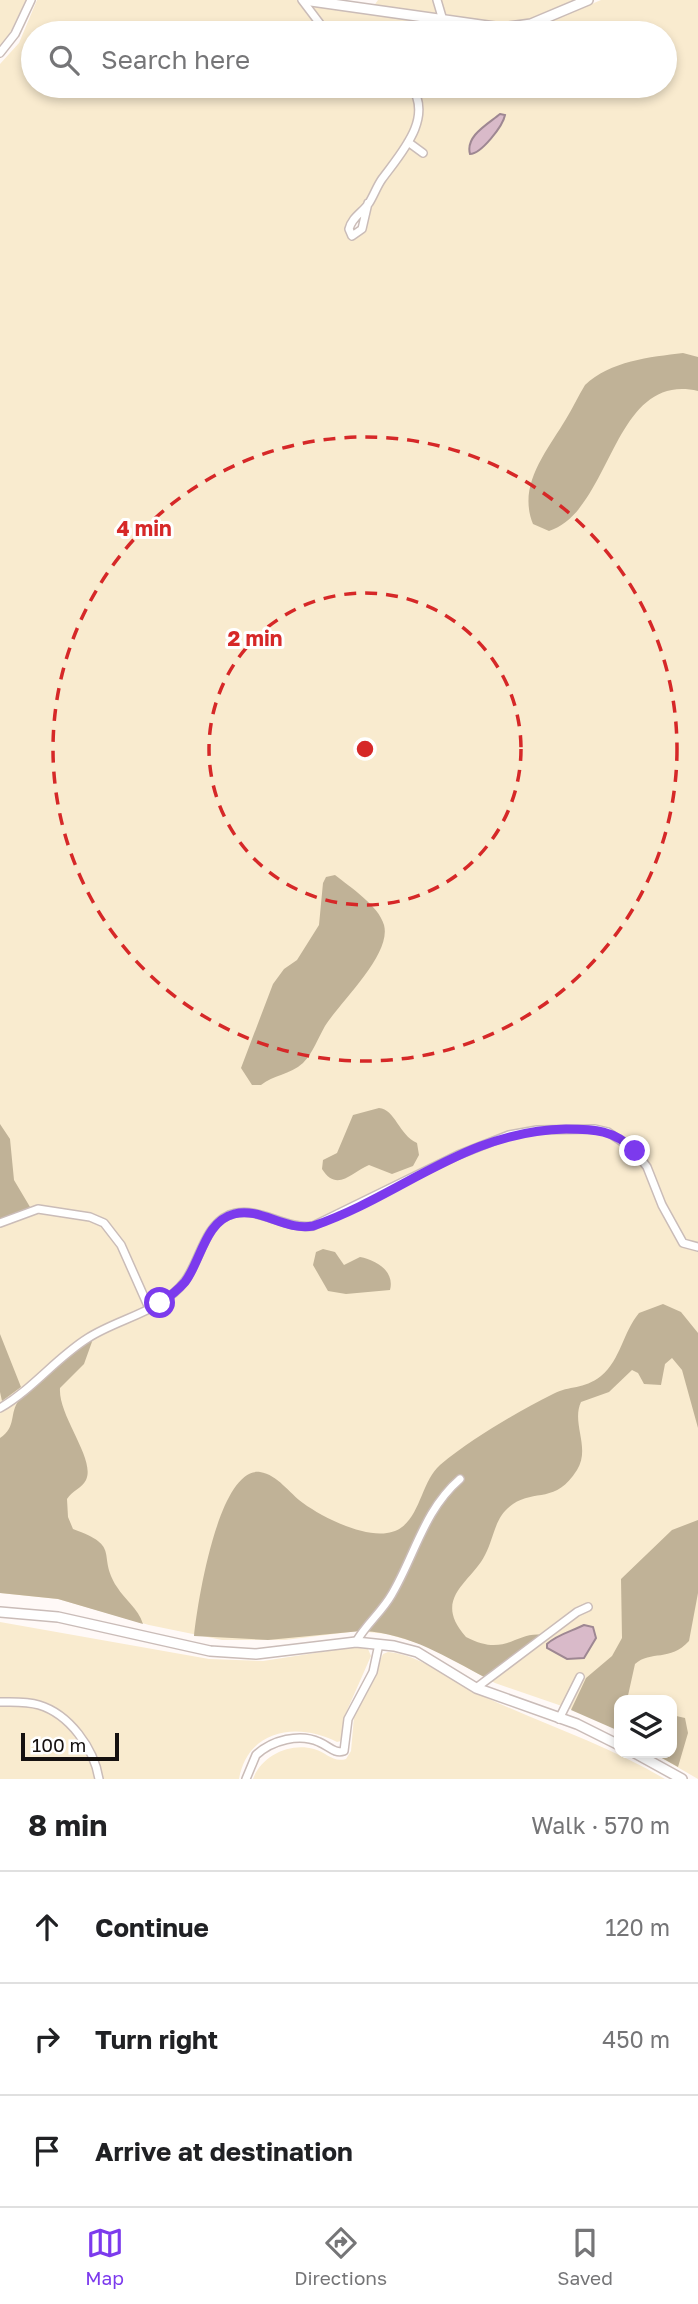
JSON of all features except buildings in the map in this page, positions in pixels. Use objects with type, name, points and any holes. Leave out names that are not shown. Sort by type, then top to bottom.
[{"type":"street","points":[[21,21],[31,0]]},
{"type":"street","points":[[303,0],[463,21]]},
{"type":"street","points":[[303,0],[318,21]]},
{"type":"street","points":[[437,0],[443,17]]},
{"type":"street","points":[[536,21],[588,0]]},
{"type":"street","points":[[0,53],[21,21]]},
{"type":"street","points":[[368,203],[408,142],[419,111],[417,98]]},
{"type":"street","points":[[408,142],[423,153]]},
{"type":"street","points":[[0,1408],[89,1337],[166,1299],[186,1281],[214,1228],[231,1215],[252,1213],[290,1227],[313,1226],[458,1155],[509,1135],[537,1130],[602,1130],[629,1145],[647,1167],[662,1205],[683,1243],[698,1247]]},
{"type":"street","points":[[0,1223],[38,1209],[90,1217],[104,1223],[121,1245],[149,1308]]},
{"type":"street","points":[[356,1642],[393,1592],[418,1537],[440,1499],[460,1479]]},
{"type":"street","points":[[476,1688],[577,1612],[588,1607]]},
{"type":"street","points":[[0,1612],[58,1617],[210,1651],[256,1654],[356,1642],[379,1644],[416,1652],[476,1688],[614,1743]]},
{"type":"street","points":[[246,1779],[256,1755],[285,1740],[307,1738],[337,1752],[344,1751],[348,1719],[373,1672],[379,1644]]},
{"type":"street","points":[[559,1719],[580,1677]]},
{"type":"street","points":[[0,1702],[35,1704],[62,1717],[86,1746],[99,1779]]},
{"type":"street","points":[[644,1758],[682,1779]]},
{"type":"shaded area","points":[[0,0],[26,0],[10,33],[0,46]]},
{"type":"shaded area","points":[[37,0],[298,0],[313,21],[28,21]]},
{"type":"shaded area","points":[[378,0],[434,0],[441,15],[373,7]]},
{"type":"shaded area","points":[[440,0],[580,0],[527,21],[484,21],[445,14]]},
{"type":"shaded area","points":[[601,0],[698,0],[698,1779],[662,1758],[677,1758],[677,1695],[614,1695],[614,1728],[588,1715],[495,1683],[428,1646],[387,1634],[358,1631],[285,1640],[222,1640],[149,1625],[58,1599],[0,1593],[0,64],[21,38],[21,98],[414,98],[411,129],[404,146],[385,178],[348,223],[347,227],[354,240],[364,227],[373,201],[410,147],[422,118],[420,98],[677,98],[677,21],[552,21]]},
{"type":"shaded area","points":[[309,4],[427,21],[321,21]]},
{"type":"shaded area","points":[[500,114],[505,115],[496,132],[485,145],[470,154],[469,148],[474,136]]},
{"type":"shaded area","points":[[683,353],[698,357],[698,391],[670,390],[647,401],[630,421],[587,497],[570,518],[549,531],[533,524],[529,510],[531,482],[543,456],[585,385],[618,365]]},
{"type":"shaded area","points":[[335,875],[363,897],[381,918],[384,937],[380,950],[325,1026],[303,1063],[261,1085],[252,1085],[241,1068],[273,984],[284,969],[297,960],[319,925],[323,883],[326,877]]},
{"type":"shaded area","points":[[379,1108],[389,1113],[417,1143],[419,1155],[413,1166],[392,1174],[369,1165],[345,1179],[328,1176],[322,1169],[323,1160],[337,1153],[353,1115]]},
{"type":"shaded area","points":[[0,1124],[10,1139],[14,1180],[30,1207],[0,1222]]},
{"type":"shaded area","points":[[323,1249],[335,1252],[344,1265],[360,1257],[378,1264],[390,1277],[390,1290],[346,1294],[328,1291],[313,1265],[316,1252]]},
{"type":"shaded area","points":[[663,1304],[681,1312],[698,1333],[698,1428],[682,1370],[672,1358],[665,1364],[661,1385],[644,1384],[638,1373],[632,1370],[609,1392],[581,1402],[578,1418],[582,1453],[577,1470],[561,1488],[521,1500],[507,1509],[498,1521],[485,1555],[453,1601],[452,1612],[456,1623],[466,1637],[480,1643],[501,1645],[533,1635],[543,1635],[486,1678],[413,1642],[364,1631],[387,1605],[443,1500],[462,1480],[459,1475],[431,1508],[392,1588],[361,1631],[268,1640],[194,1636],[212,1541],[232,1491],[245,1476],[260,1472],[266,1474],[278,1480],[311,1508],[354,1529],[377,1533],[398,1530],[413,1514],[433,1473],[440,1465],[480,1436],[524,1410],[559,1391],[588,1383],[601,1376],[618,1354],[639,1313]]},
{"type":"shaded area","points":[[0,1334],[21,1387],[2,1401],[0,1392]]},
{"type":"shaded area","points":[[93,1339],[84,1364],[60,1388],[65,1411],[82,1449],[88,1471],[84,1483],[67,1499],[68,1517],[73,1529],[98,1541],[103,1547],[111,1576],[143,1624],[58,1599],[0,1593],[0,1438],[11,1425],[19,1400],[35,1382],[53,1366]]},
{"type":"shaded area","points":[[698,1520],[698,1593],[689,1641],[668,1654],[648,1657],[635,1664],[628,1695],[614,1695],[614,1729],[571,1710],[586,1678],[612,1656],[622,1638],[621,1579],[672,1530]]},
{"type":"shaded area","points":[[0,1622],[209,1659],[263,1661],[354,1647],[368,1649],[371,1656],[345,1715],[341,1741],[306,1732],[277,1734],[253,1749],[244,1762],[239,1779],[0,1779]]},
{"type":"shaded area","points":[[584,1625],[593,1627],[596,1638],[584,1658],[567,1659],[547,1648],[547,1644],[555,1638]]},
{"type":"shaded area","points":[[388,1652],[413,1658],[485,1697],[598,1745],[614,1753],[614,1758],[625,1758],[665,1779],[253,1779],[269,1758],[286,1749],[305,1747],[318,1750],[337,1760],[346,1759],[351,1751],[354,1717],[383,1654]]},
{"type":"shaded area","points":[[677,1716],[685,1718],[688,1733],[678,1767],[662,1758],[677,1758]]},
{"type":"route","points":[[160,1303],[186,1281],[214,1228],[221,1220],[237,1213],[258,1214],[290,1227],[313,1226],[415,1178],[444,1161],[509,1135],[527,1131],[602,1130],[624,1141],[635,1151]]}]
